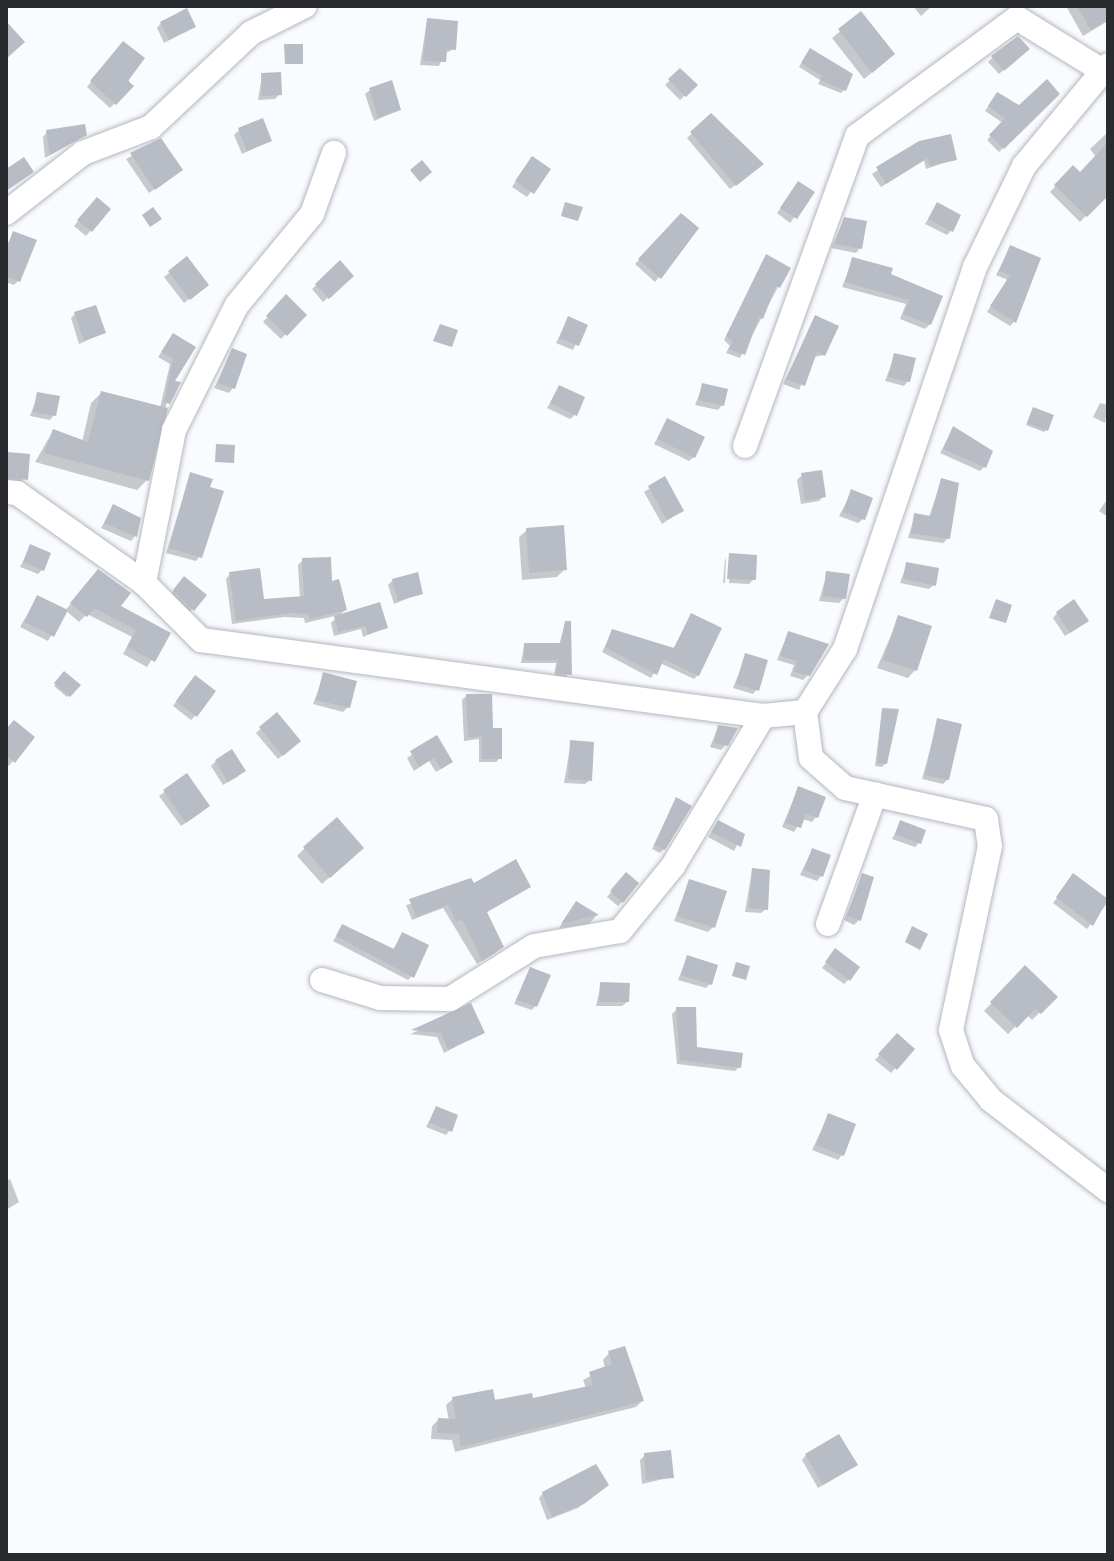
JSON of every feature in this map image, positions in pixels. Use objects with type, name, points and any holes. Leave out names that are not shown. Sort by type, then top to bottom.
[{"type":"street","points":[[6,213],[83,153],[151,127],[251,33],[305,6]]},
{"type":"street","points":[[745,446],[857,136],[1017,18],[1105,67],[1024,166],[975,267],[845,649],[805,712],[811,758],[845,788],[986,819],[990,846],[951,1030],[963,1066],[991,1100],[1108,1190]]},
{"type":"street","points":[[144,583],[174,430],[237,305],[312,214],[334,153]]},
{"type":"street","points":[[6,492],[17,493],[144,583],[201,640],[763,716],[805,712]]},
{"type":"street","points":[[322,980],[380,998],[450,999],[534,946],[620,931],[673,866],[763,716]]},
{"type":"street","points":[[828,924],[875,794]]},
{"type":"building","points":[[1077,6],[1108,6],[1108,20],[1091,30]]},
{"type":"building","points":[[187,8],[196,27],[169,40],[160,22]]},
{"type":"building","points":[[861,11],[895,54],[872,73],[838,29]]},
{"type":"building","points":[[427,18],[458,21],[456,50],[447,49],[446,62],[423,61]]},
{"type":"building","points":[[6,21],[25,42],[6,59]]},
{"type":"building","points":[[1018,36],[1030,49],[1004,71],[991,56]]},
{"type":"building","points":[[123,41],[145,58],[128,81],[134,86],[116,105],[90,81]]},
{"type":"building","points":[[284,44],[303,44],[303,64],[285,64]]},
{"type":"building","points":[[810,48],[853,74],[846,91],[820,80],[822,76],[801,63]]},
{"type":"building","points":[[680,68],[698,85],[686,97],[668,79]]},
{"type":"building","points":[[281,72],[282,95],[262,96],[261,73]]},
{"type":"building","points":[[1047,79],[1060,94],[1004,149],[989,135],[1005,118],[988,106],[997,92],[1019,105]]},
{"type":"building","points":[[392,80],[401,110],[378,118],[369,88]]},
{"type":"building","points":[[711,113],[764,164],[736,186],[690,132]]},
{"type":"building","points":[[263,118],[272,141],[247,151],[238,128]]},
{"type":"building","points":[[85,124],[87,135],[50,155],[46,130]]},
{"type":"building","points":[[951,134],[957,160],[930,166],[928,158],[886,184],[876,167],[919,141]]},
{"type":"building","points":[[161,138],[183,170],[155,190],[130,153]]},
{"type":"building","points":[[1108,142],[1108,196],[1087,217],[1054,185],[1073,165],[1080,172]]},
{"type":"building","points":[[532,156],[551,169],[534,194],[515,181]]},
{"type":"building","points":[[24,157],[34,172],[6,191],[6,169]]},
{"type":"building","points":[[422,160],[432,172],[420,182],[410,170]]},
{"type":"building","points":[[798,181],[815,192],[797,219],[780,208]]},
{"type":"building","points":[[97,197],[111,209],[92,232],[77,220]]},
{"type":"building","points":[[565,202],[583,207],[578,221],[561,216]]},
{"type":"building","points":[[937,202],[961,215],[953,232],[928,219]]},
{"type":"building","points":[[153,207],[162,219],[150,227],[142,215]]},
{"type":"building","points":[[681,213],[699,228],[661,279],[638,259]]},
{"type":"building","points":[[844,217],[867,221],[862,249],[835,244]]},
{"type":"building","points":[[13,231],[37,240],[20,282],[6,276],[6,250]]},
{"type":"building","points":[[1010,245],[1041,258],[1016,323],[990,306],[1010,275],[999,271]]},
{"type":"building","points":[[766,254],[791,268],[780,288],[776,286],[763,319],[759,317],[745,355],[728,349],[733,342],[726,336]]},
{"type":"building","points":[[187,256],[209,285],[190,300],[168,271]]},
{"type":"building","points":[[852,257],[893,268],[891,274],[943,296],[931,325],[903,314],[909,300],[845,282]]},
{"type":"building","points":[[340,260],[354,276],[329,299],[315,284]]},
{"type":"building","points":[[286,294],[307,315],[287,336],[266,316]]},
{"type":"building","points":[[96,305],[106,333],[84,341],[74,312]]},
{"type":"building","points":[[815,315],[839,326],[825,356],[817,352],[805,386],[786,379]]},
{"type":"building","points":[[568,316],[588,325],[579,346],[559,338]]},
{"type":"building","points":[[440,324],[458,330],[452,347],[433,341]]},
{"type":"building","points":[[173,333],[196,347],[175,381],[181,382],[170,404],[164,402],[173,359],[161,352]]},
{"type":"building","points":[[232,348],[247,354],[235,389],[217,383]]},
{"type":"building","points":[[894,353],[916,358],[910,382],[888,377]]},
{"type":"building","points":[[702,383],[728,389],[724,406],[698,400]]},
{"type":"building","points":[[559,385],[585,397],[577,416],[550,403]]},
{"type":"building","points":[[101,391],[168,408],[149,481],[44,453],[53,429],[88,442]]},
{"type":"building","points":[[37,392],[60,396],[56,416],[33,412]]},
{"type":"building","points":[[1033,407],[1054,415],[1048,431],[1027,423]]},
{"type":"building","points":[[667,418],[705,437],[695,458],[657,439]]},
{"type":"building","points":[[953,426],[993,451],[986,468],[943,449]]},
{"type":"building","points":[[216,444],[235,445],[234,463],[215,462]]},
{"type":"building","points":[[7,452],[30,454],[28,480],[6,477]]},
{"type":"building","points":[[822,470],[826,497],[805,501],[801,473]]},
{"type":"building","points":[[190,472],[213,479],[210,487],[224,491],[202,558],[169,548]]},
{"type":"building","points":[[665,476],[684,511],[667,520],[648,486]]},
{"type":"building","points":[[941,478],[959,483],[950,539],[911,533],[914,513],[931,516]]},
{"type":"building","points":[[851,489],[873,498],[865,520],[843,512]]},
{"type":"building","points":[[113,504],[141,518],[137,537],[104,523]]},
{"type":"building","points":[[564,525],[567,570],[529,573],[526,528]]},
{"type":"building","points":[[30,544],[51,553],[44,571],[23,562]]},
{"type":"building","points":[[729,553],[757,555],[756,580],[727,579]]},
{"type":"building","points":[[331,557],[332,581],[339,579],[347,610],[310,619],[308,614],[290,613],[236,621],[229,572],[260,568],[264,599],[304,596],[302,558]]},
{"type":"building","points":[[906,562],[939,568],[936,586],[903,579]]},
{"type":"building","points":[[98,569],[131,593],[121,606],[171,633],[155,662],[127,647],[136,630],[94,608],[87,617],[70,603]]},
{"type":"building","points":[[826,571],[850,574],[846,599],[823,596]]},
{"type":"building","points":[[418,572],[423,594],[398,601],[392,579]]},
{"type":"building","points":[[184,576],[207,595],[194,611],[173,590]]},
{"type":"building","points":[[37,595],[68,610],[54,637],[24,622]]},
{"type":"building","points":[[996,599],[1012,605],[1006,623],[989,618]]},
{"type":"building","points":[[1074,599],[1089,621],[1070,633],[1056,612]]},
{"type":"building","points":[[380,602],[388,628],[368,634],[365,626],[338,632],[334,616]]},
{"type":"building","points":[[691,613],[722,628],[699,676],[664,659],[657,675],[605,647],[612,629],[674,648]]},
{"type":"building","points":[[898,615],[932,626],[917,671],[883,660]]},
{"type":"building","points":[[565,621],[571,621],[572,675],[556,673],[558,660],[524,660],[524,643],[561,643]]},
{"type":"building","points":[[788,631],[829,644],[810,676],[794,672],[797,661],[780,656]]},
{"type":"building","points":[[745,653],[768,660],[759,691],[736,684]]},
{"type":"building","points":[[64,671],[81,685],[70,697],[54,683]]},
{"type":"building","points":[[323,672],[357,681],[350,708],[316,700]]},
{"type":"building","points":[[195,675],[216,691],[197,717],[176,701]]},
{"type":"building","points":[[466,694],[492,694],[493,728],[502,728],[502,759],[482,759],[482,736],[468,738]]},
{"type":"building","points":[[882,708],[899,709],[887,764],[877,763]]},
{"type":"building","points":[[277,712],[301,741],[283,756],[259,727]]},
{"type":"building","points":[[937,718],[962,724],[949,780],[925,775]]},
{"type":"building","points":[[14,720],[35,737],[15,763],[6,755],[6,729]]},
{"type":"building","points":[[718,725],[738,728],[728,746],[714,743]]},
{"type":"building","points":[[437,735],[453,762],[441,769],[434,758],[419,767],[410,751]]},
{"type":"building","points":[[570,740],[594,742],[592,781],[568,779]]},
{"type":"building","points":[[232,749],[246,771],[228,782],[215,760]]},
{"type":"building","points":[[187,773],[210,806],[186,823],[163,790]]},
{"type":"building","points":[[798,786],[826,797],[818,818],[806,814],[801,828],[785,823]]},
{"type":"building","points":[[676,797],[692,806],[665,850],[654,845]]},
{"type":"building","points":[[337,817],[364,848],[330,878],[303,847]]},
{"type":"building","points":[[718,820],[745,834],[741,847],[711,832]]},
{"type":"building","points":[[900,820],[926,830],[921,844],[895,834]]},
{"type":"building","points":[[812,848],[831,855],[823,877],[804,870]]},
{"type":"building","points":[[516,859],[531,887],[487,912],[504,947],[482,961],[462,919],[456,922],[448,905],[416,917],[409,899],[471,878],[474,883]]},
{"type":"building","points":[[752,868],[770,870],[768,910],[749,908]]},
{"type":"building","points":[[626,872],[639,883],[623,903],[610,891]]},
{"type":"building","points":[[862,873],[874,877],[861,921],[847,916]]},
{"type":"building","points":[[1073,873],[1108,899],[1093,926],[1056,897]]},
{"type":"building","points":[[689,879],[727,891],[715,928],[677,916]]},
{"type":"building","points":[[576,901],[599,915],[561,924]]},
{"type":"building","points":[[342,924],[394,949],[402,932],[429,945],[414,978],[336,936]]},
{"type":"building","points":[[912,926],[928,934],[920,950],[905,942]]},
{"type":"building","points":[[835,948],[860,967],[850,981],[825,962]]},
{"type":"building","points":[[687,955],[718,965],[712,985],[681,975]]},
{"type":"building","points":[[736,962],[750,966],[746,980],[732,976]]},
{"type":"building","points":[[1025,965],[1058,997],[1041,1014],[1035,1009],[1017,1028],[990,1002]]},
{"type":"building","points":[[530,967],[551,975],[537,1007],[516,1000]]},
{"type":"building","points":[[600,982],[630,983],[629,1002],[599,1002]]},
{"type":"building","points":[[471,1003],[485,1033],[448,1050],[441,1033],[411,1030]]},
{"type":"building","points":[[676,1007],[696,1007],[697,1047],[743,1053],[741,1068],[680,1060]]},
{"type":"building","points":[[897,1033],[915,1049],[897,1070],[878,1054]]},
{"type":"building","points":[[436,1106],[458,1115],[452,1132],[429,1122]]},
{"type":"building","points":[[828,1113],[856,1124],[844,1156],[816,1145]]},
{"type":"building","points":[[625,1346],[644,1401],[461,1447],[459,1434],[437,1433],[438,1418],[456,1419],[452,1397],[493,1389],[495,1400],[532,1393],[533,1398],[593,1385],[589,1372],[612,1364],[608,1351]]},
{"type":"building","points":[[839,1434],[858,1465],[823,1485],[805,1454]]},
{"type":"building","points":[[671,1450],[674,1478],[646,1480],[644,1453]]},
{"type":"building","points":[[596,1464],[609,1485],[584,1504],[552,1517],[542,1492]]}]
